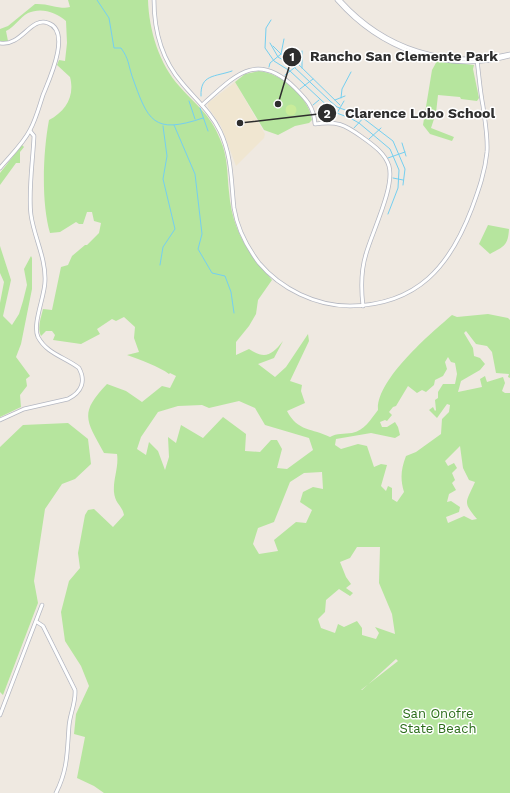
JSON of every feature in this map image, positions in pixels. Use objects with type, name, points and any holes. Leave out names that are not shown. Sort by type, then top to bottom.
[{"type":"street","points":[[154,0],[155,27],[165,56],[181,83],[202,105],[219,129],[227,148],[232,170],[234,209],[238,226],[248,246],[259,263],[285,285],[306,297],[334,305],[363,306],[389,300],[416,287],[443,264],[455,247],[464,230],[482,181],[487,152],[487,137],[477,61]]},
{"type":"street","points":[[337,0],[365,26],[414,51],[446,58],[477,61],[510,55]]},
{"type":"street","points":[[340,0],[355,17]]},
{"type":"street","points":[[0,43],[10,43],[16,41],[37,23],[42,22],[51,24],[57,32],[56,59],[30,131],[0,168]]},
{"type":"street","points":[[202,105],[240,74],[250,70],[265,69],[281,75],[306,99],[312,107],[315,124],[331,122],[349,128],[378,150],[389,166],[389,188],[363,265],[363,306]]},
{"type":"street","points":[[0,420],[24,409],[75,396],[80,390],[83,380],[79,368],[52,354],[46,349],[37,336],[36,327],[44,292],[46,271],[31,215],[34,136],[30,131]]},
{"type":"street","points":[[0,715],[37,622],[42,605]]},
{"type":"street","points":[[37,622],[43,626],[75,690],[76,700],[69,726],[66,769],[56,793]]},
{"type":"shaded area","points":[[235,82],[265,134],[264,138],[236,166],[221,126],[208,107],[208,103]]},
{"type":"green space","name":"San Onofre State Beach","points":[[68,0],[148,0],[150,23],[156,46],[166,68],[173,78],[203,111],[216,130],[223,145],[227,165],[231,206],[238,229],[249,250],[272,280],[258,300],[256,314],[249,326],[236,342],[236,355],[249,349],[264,355],[272,353],[283,341],[274,358],[258,364],[275,377],[286,367],[308,334],[309,341],[290,381],[302,385],[301,391],[305,403],[287,411],[296,423],[330,437],[338,434],[356,432],[367,424],[378,410],[380,398],[386,385],[406,358],[418,345],[452,315],[457,317],[488,314],[508,318],[510,320],[510,378],[508,377],[509,374],[496,373],[492,352],[487,346],[476,344],[466,331],[464,333],[473,348],[474,356],[480,358],[485,364],[480,370],[461,381],[458,392],[482,387],[480,379],[485,376],[487,382],[503,377],[505,383],[502,391],[505,393],[510,393],[510,793],[104,793],[94,786],[77,778],[85,737],[74,734],[76,714],[89,686],[81,666],[65,641],[61,612],[69,581],[80,568],[78,553],[85,515],[88,510],[94,509],[113,527],[124,515],[114,492],[117,454],[104,453],[90,425],[88,418],[89,411],[98,394],[107,384],[126,391],[142,402],[162,386],[170,388],[176,376],[170,373],[169,374],[149,363],[127,355],[139,352],[134,338],[135,327],[124,317],[116,321],[112,319],[97,329],[100,334],[81,344],[53,340],[55,335],[52,331],[46,331],[41,336],[40,333],[39,329],[43,309],[52,310],[61,267],[68,265],[72,256],[87,245],[99,233],[101,223],[94,221],[92,212],[87,212],[83,224],[76,222],[60,232],[50,233],[47,221],[44,192],[44,162],[49,120],[60,112],[68,102],[71,90],[70,77],[57,65],[59,60],[65,61],[67,43],[66,21],[58,15],[48,11],[38,10],[28,13],[6,31],[8,41],[0,41],[0,29],[8,26],[35,4],[45,4],[63,8],[70,7]],"holes":[[[448,357],[451,362],[455,363],[457,374],[455,384],[443,384],[438,392],[438,398],[435,400],[436,410],[435,411],[433,407],[429,410],[437,418],[447,404],[450,405],[449,412],[442,419],[441,434],[416,452],[406,456],[402,474],[404,492],[397,502],[392,499],[392,488],[388,486],[386,491],[381,486],[387,465],[381,464],[374,467],[367,446],[358,444],[341,449],[335,445],[336,439],[371,433],[395,438],[400,435],[395,422],[387,427],[382,427],[380,422],[385,420],[387,421],[392,415],[389,412],[396,406],[408,386],[417,393],[422,390],[426,392],[434,385],[435,380],[443,376],[447,369],[445,362]],[[239,401],[255,408],[265,425],[309,438],[313,450],[287,469],[277,468],[282,449],[277,440],[271,440],[260,452],[245,451],[246,434],[223,417],[203,438],[181,425],[176,443],[168,437],[169,457],[165,470],[158,451],[149,442],[146,455],[137,449],[141,437],[158,412],[178,406],[202,405],[209,408]],[[460,446],[463,468],[469,480],[475,482],[468,498],[467,505],[477,519],[472,520],[464,516],[448,523],[446,517],[459,512],[460,507],[451,501],[447,502],[449,494],[456,490],[452,483],[455,480],[452,473],[457,468],[454,463],[448,466],[445,461]],[[322,472],[323,489],[313,487],[303,492],[300,502],[312,510],[306,523],[296,522],[274,540],[278,551],[259,554],[253,544],[258,528],[274,522],[290,482],[304,473]],[[357,547],[380,547],[379,583],[392,614],[395,634],[375,627],[379,633],[376,639],[362,635],[362,628],[357,621],[344,627],[338,624],[335,633],[321,628],[318,619],[325,612],[326,600],[339,589],[350,596],[353,593],[346,588],[351,584],[346,577],[340,562],[350,558]],[[396,659],[398,661],[368,684]]]},
{"type":"green space","points":[[437,61],[474,65],[473,69],[479,98],[477,101],[461,99],[460,97],[438,95],[436,113],[431,128],[454,137],[452,141],[430,134],[423,125],[432,70]]},
{"type":"green space","points":[[259,71],[276,76],[293,88],[306,103],[312,120],[309,123],[295,126],[278,135],[264,130],[235,82],[245,74]]},
{"type":"green space","points":[[289,105],[293,105],[295,106],[295,114],[289,115],[286,112],[286,108]]},
{"type":"green space","points":[[22,145],[24,147],[20,152],[20,163],[16,163],[0,185],[0,173]]},
{"type":"green space","points":[[488,225],[509,229],[507,242],[490,254],[479,244]]},
{"type":"green space","points":[[0,246],[11,280],[3,316],[12,325],[19,314],[23,301],[27,285],[24,269],[31,256],[32,289],[21,344],[16,357],[30,376],[26,379],[27,386],[20,395],[21,407],[0,417],[0,303],[4,282],[0,273]]},
{"type":"green space","points":[[68,423],[88,439],[91,464],[75,479],[62,484],[45,509],[34,581],[38,603],[3,695],[0,692],[0,447],[23,425]]},
{"type":"waterway","points":[[97,0],[109,18],[114,48],[121,48],[126,55],[132,76],[148,114],[163,124],[173,125],[203,118]]},
{"type":"waterway","points":[[271,20],[266,28],[265,48],[274,61],[290,71],[334,112],[359,123],[390,149],[399,170],[398,188],[388,214]]},
{"type":"waterway","points":[[269,67],[270,63],[281,54],[284,39]]},
{"type":"waterway","points":[[270,43],[278,57],[293,66],[337,107],[359,115],[393,141],[405,169],[403,185]]},
{"type":"waterway","points":[[273,46],[281,54],[298,64],[340,105]]},
{"type":"waterway","points":[[302,51],[302,68]]},
{"type":"waterway","points":[[285,75],[298,65]]},
{"type":"waterway","points":[[201,96],[201,89],[206,80],[232,71]]},
{"type":"waterway","points":[[341,98],[342,89],[351,72]]},
{"type":"waterway","points":[[300,89],[313,79]]},
{"type":"waterway","points":[[335,100],[345,96]]},
{"type":"waterway","points":[[313,105],[319,100]]},
{"type":"waterway","points":[[189,101],[195,119]]},
{"type":"waterway","points":[[333,120],[344,101]]},
{"type":"waterway","points":[[200,108],[208,131]]},
{"type":"waterway","points":[[354,128],[367,114]]},
{"type":"waterway","points":[[174,125],[195,174],[202,234],[198,249],[212,273],[225,276],[231,292],[234,313]]},
{"type":"waterway","points":[[160,265],[163,247],[175,229],[163,179],[167,156],[163,126]]},
{"type":"waterway","points":[[369,139],[381,128]]},
{"type":"waterway","points":[[402,143],[406,156]]},
{"type":"waterway","points":[[388,158],[405,152]]},
{"type":"waterway","points":[[393,178],[403,180]]},
{"type":"place","name":"Rancho San Clemente Park","points":[[278,104]]},
{"type":"place","name":"Clarence Lobo School","points":[[240,123]]}]
